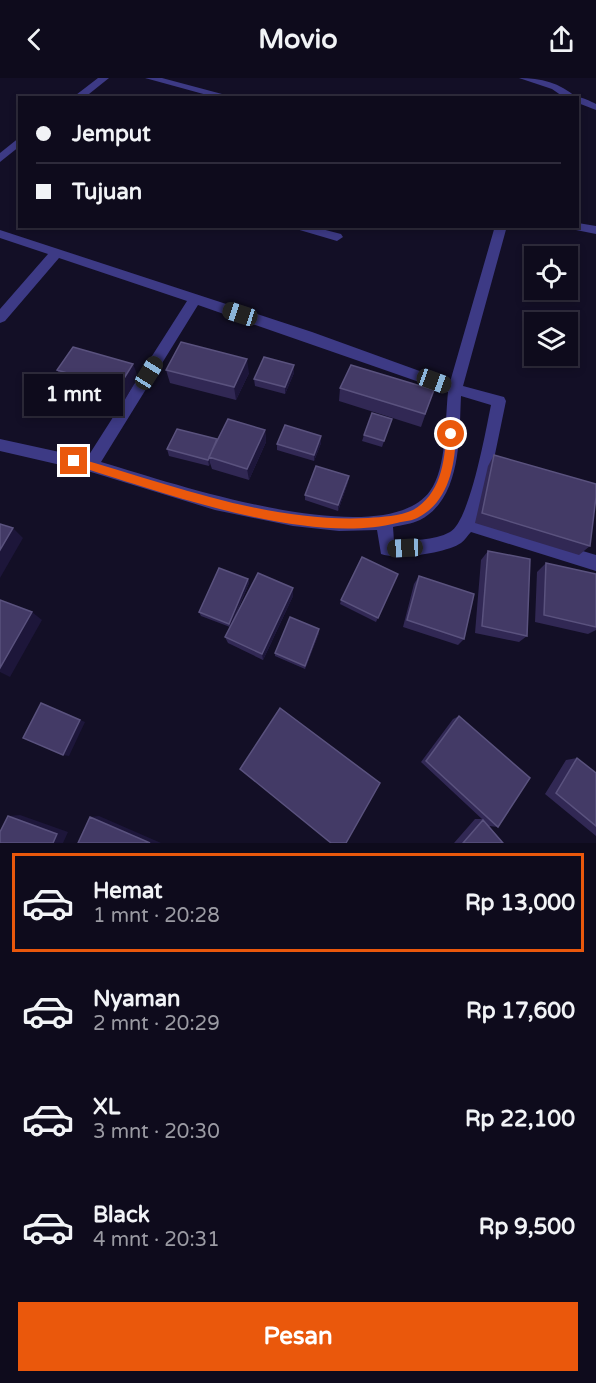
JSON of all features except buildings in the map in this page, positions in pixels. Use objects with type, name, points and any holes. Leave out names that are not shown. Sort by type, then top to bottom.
[{"type":"street","points":[[80,96],[104,78]]},
{"type":"street","points":[[150,78],[224,96]]},
{"type":"street","points":[[524,78],[557,83],[570,96]]},
{"type":"street","points":[[579,100],[596,107]]},
{"type":"street","points":[[0,159],[15,142]]},
{"type":"street","points":[[579,227],[596,230]]},
{"type":"street","points":[[299,228],[337,237]]},
{"type":"street","points":[[0,445],[91,465],[215,503],[293,519],[339,524],[384,522],[416,514],[435,496],[442,485],[450,455],[455,389],[500,228]]},
{"type":"street","points":[[0,234],[455,389],[499,401],[487,459],[468,524],[455,538],[422,547],[387,549],[384,522]]},
{"type":"street","points":[[0,318],[56,253]]},
{"type":"street","points":[[91,465],[195,299]]},
{"type":"street","points":[[468,524],[596,563]]},
{"type":"route","points":[[74,461],[215,503],[293,519],[339,524],[384,522],[416,514],[435,496],[442,485],[450,455],[451,434]]}]
